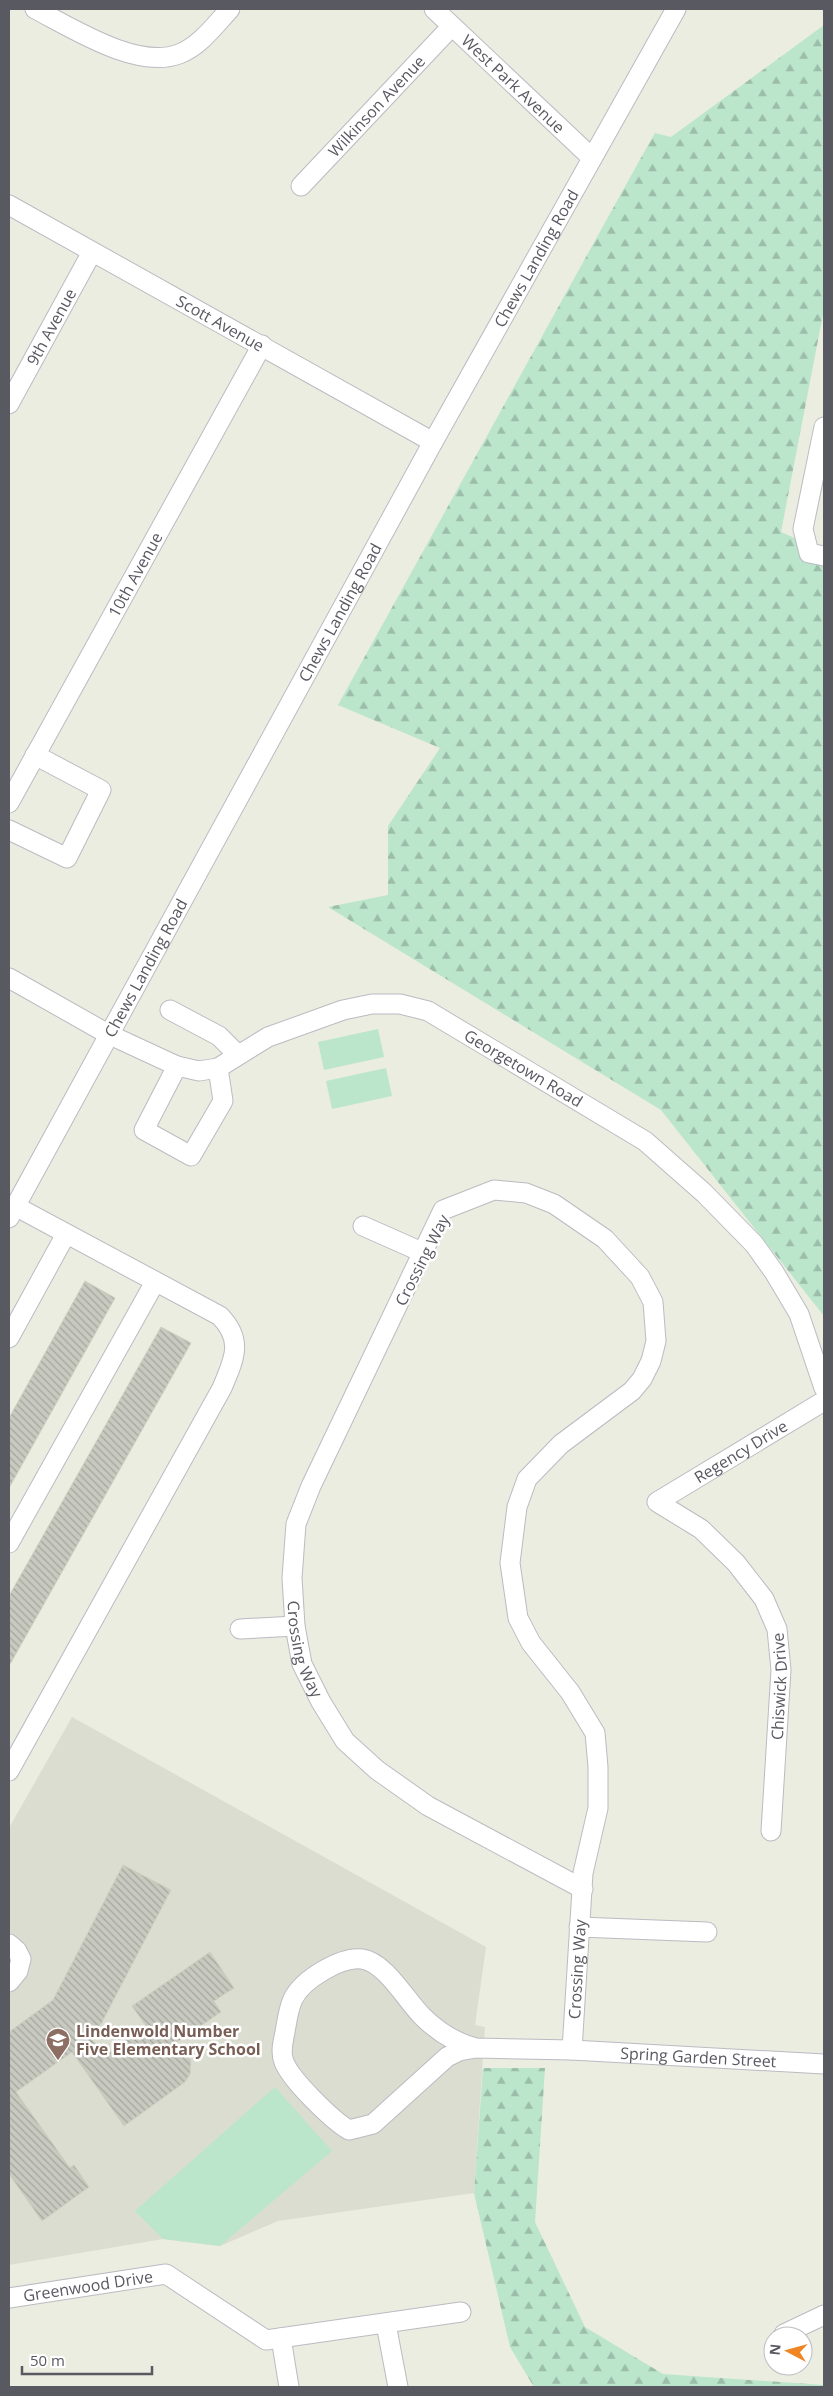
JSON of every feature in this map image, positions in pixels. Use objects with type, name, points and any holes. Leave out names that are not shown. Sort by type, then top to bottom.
[{"type":"street","points":[[35,9],[92,39],[129,54],[162,58],[179,54],[200,41],[230,9]]},
{"type":"street","name":"West Park Avenue","points":[[434,9],[592,158]]},
{"type":"street","name":"Chews Landing Road","points":[[12,1212],[433,442],[676,9]]},
{"type":"street","name":"Wilkinson Avenue","points":[[301,186],[452,26]]},
{"type":"street","name":"Scott Avenue","points":[[9,206],[262,345],[433,442]]},
{"type":"street","name":"9th Avenue","points":[[9,404],[92,252]]},
{"type":"street","name":"10th Avenue","points":[[9,803],[262,345]]},
{"type":"street","points":[[824,426],[803,529],[809,553],[824,556]]},
{"type":"street","points":[[9,830],[67,858],[101,790],[35,755]]},
{"type":"street","name":"Georgetown Road","points":[[9,978],[108,1034],[177,1066],[199,1071],[218,1068],[268,1037],[343,1010],[372,1004],[400,1004],[428,1011],[645,1141],[704,1193],[754,1244],[774,1272],[799,1314],[824,1388]]},
{"type":"street","points":[[170,1010],[219,1036],[238,1055]]},
{"type":"street","points":[[177,1066],[144,1130],[191,1156],[224,1101],[218,1068]]},
{"type":"street","name":"Crossing Way","points":[[572,2050],[578,1927],[582,1889],[583,1873],[598,1808],[595,1733],[570,1692],[532,1643],[518,1618],[510,1563],[517,1507],[527,1479],[561,1444],[632,1391],[642,1379],[651,1361],[656,1342],[653,1302],[640,1277],[605,1239],[554,1204],[526,1193],[494,1190],[442,1210],[424,1253],[311,1486],[296,1524],[292,1578],[295,1626],[302,1664],[321,1702],[346,1741],[376,1770],[428,1806],[582,1889]]},
{"type":"street","points":[[9,1771],[222,1388],[236,1349],[230,1327],[220,1316],[66,1234],[12,1212]]},
{"type":"street","points":[[363,1226],[424,1253]]},
{"type":"street","points":[[9,1338],[66,1234]]},
{"type":"street","points":[[9,1543],[155,1282]]},
{"type":"street","name":"Regency Drive","points":[[657,1502],[824,1401]]},
{"type":"street","name":"Chiswick Drive","points":[[657,1502],[701,1529],[736,1563],[764,1599],[777,1629],[782,1670],[771,1831]]},
{"type":"street","points":[[240,1629],[295,1626]]},
{"type":"street","points":[[578,1927],[707,1932]]},
{"type":"street","points":[[9,1944],[17,1951],[21,1959],[18,1971],[9,1982]]},
{"type":"street","points":[[354,1958],[365,1959],[376,1965],[422,2016],[441,2032],[461,2044],[476,2048],[458,2051],[447,2057],[373,2124],[349,2130],[333,2119],[289,2070],[282,2051],[288,2014],[294,1998],[303,1985],[339,1962],[354,1958]]},
{"type":"street","name":"Spring Garden Street","points":[[476,2048],[572,2050],[824,2064]]},
{"type":"street","name":"Greenwood Drive","points":[[9,2298],[166,2274],[266,2340],[462,2312]]},
{"type":"street","points":[[802,2326],[824,2316]]},
{"type":"street","points":[[386,2324],[398,2387]]},
{"type":"street","points":[[281,2338],[289,2387]]},
{"type":"shaded area","points":[[72,1717],[486,1947],[475,2025],[485,2027],[474,2193],[278,2221],[220,2246],[163,2239],[9,2265],[9,1828]]},
{"type":"green space","points":[[824,25],[824,309],[781,532],[824,551],[824,1316],[661,1110],[328,907],[388,895],[388,826],[440,748],[338,705],[638,163],[655,133],[671,137]]},
{"type":"green space","points":[[378,1029],[384,1057],[324,1070],[318,1042]]},
{"type":"green space","points":[[386,1068],[392,1096],[332,1109],[326,1081]]},
{"type":"green space","points":[[483,2068],[545,2068],[535,2222],[585,2327],[663,2374],[824,2385],[824,2387],[534,2387],[510,2347],[474,2193]]},
{"type":"green space","points":[[275,2087],[332,2151],[220,2246],[163,2239],[135,2211]]},
{"type":"building","points":[[85,1281],[115,1298],[9,1488],[9,1418]]},
{"type":"building","points":[[161,1327],[191,1343],[9,1666],[9,1596]]},
{"type":"building","points":[[123,1865],[171,1890],[101,2024],[89,2037],[107,2054],[146,2026],[132,2006],[210,1952],[234,1988],[214,2001],[221,2012],[176,2043],[191,2060],[190,2074],[185,2082],[124,2126],[72,2052],[16,2092],[70,2168],[74,2165],[89,2187],[42,2221],[9,2174],[9,2032],[53,2000]]},
{"type":"place","name":"Lindenwold Number Five Elementary School","points":[[58,2061]]}]
